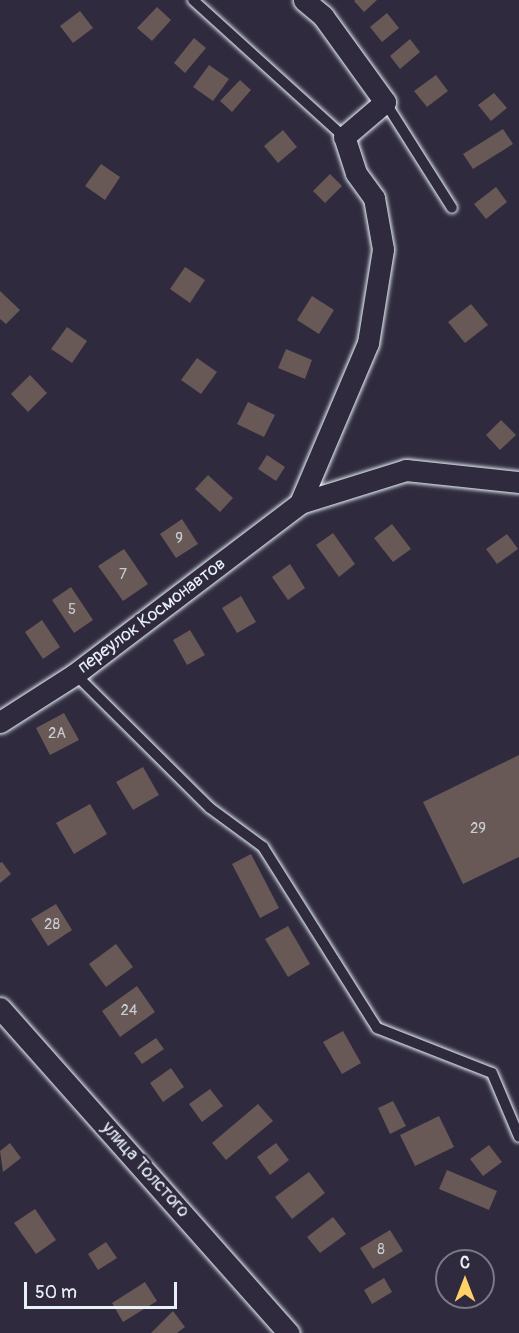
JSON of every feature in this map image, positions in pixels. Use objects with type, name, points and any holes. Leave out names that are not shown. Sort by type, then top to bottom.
[{"type":"street","points":[[304,0],[323,16],[385,102],[344,137]]},
{"type":"street","name":"переулок Космонавтов","points":[[300,503],[368,343],[383,249],[374,198],[356,173],[344,137]]},
{"type":"street","name":"переулок Космонавтов","points":[[0,722],[75,674],[300,503],[406,471],[519,482]]},
{"type":"street","name":"улица Толстого","points":[[0,1008],[290,1333]]},
{"type":"lane","points":[[193,0],[344,137]]},
{"type":"lane","points":[[385,102],[452,208]]},
{"type":"lane","points":[[75,674],[210,808],[263,847],[377,1028],[492,1073],[519,1137]]},
{"type":"building","points":[[355,0],[377,0],[364,12],[354,1]]},
{"type":"building","points":[[157,7],[171,20],[152,41],[137,28]]},
{"type":"building","points":[[80,11],[93,28],[73,43],[60,26]]},
{"type":"building","points":[[387,13],[399,28],[382,42],[370,27]]},
{"type":"building","points":[[194,38],[206,48],[185,73],[174,63]]},
{"type":"building","points":[[410,39],[420,52],[400,69],[390,56]]},
{"type":"building","points":[[209,65],[229,79],[213,101],[193,87]]},
{"type":"building","points":[[436,75],[448,91],[427,107],[414,91]]},
{"type":"building","points":[[240,80],[251,90],[232,112],[220,101]]},
{"type":"building","points":[[494,93],[507,108],[491,121],[478,105]]},
{"type":"building","points":[[503,129],[513,144],[473,169],[463,154]]},
{"type":"building","points":[[283,130],[297,147],[278,163],[264,146]]},
{"type":"building","points":[[101,164],[120,177],[105,200],[85,186]]},
{"type":"building","points":[[330,174],[342,186],[325,203],[313,191]]},
{"type":"building","points":[[496,187],[507,202],[486,219],[474,204]]},
{"type":"building","points":[[185,267],[205,280],[190,303],[170,289]]},
{"type":"building","points":[[0,291],[20,310],[6,324],[0,319]]},
{"type":"building","points":[[312,296],[334,310],[319,334],[297,320]]},
{"type":"building","points":[[471,304],[488,325],[465,343],[448,322]]},
{"type":"building","points":[[67,327],[87,341],[72,363],[51,349]]},
{"type":"building","points":[[286,349],[312,360],[305,379],[278,368]]},
{"type":"building","points":[[197,358],[217,372],[201,394],[181,380]]},
{"type":"building","points":[[30,375],[47,393],[28,412],[11,394]]},
{"type":"building","points":[[248,402],[275,415],[264,437],[237,424]]},
{"type":"building","points":[[501,420],[516,435],[500,450],[486,435]]},
{"type":"building","points":[[267,455],[285,467],[276,481],[258,469]]},
{"type":"building","points":[[208,475],[233,498],[220,512],[195,489]]},
{"type":"building","points":[[182,519],[198,544],[176,558],[160,534]]},
{"type":"building","points":[[392,524],[411,549],[393,562],[374,538]]},
{"type":"building","points":[[333,533],[355,564],[339,577],[316,545]]},
{"type":"building","points":[[507,534],[518,549],[497,564],[486,549]]},
{"type":"building","points":[[124,549],[148,584],[123,601],[98,566]]},
{"type":"building","points":[[290,564],[305,588],[288,600],[272,577]]},
{"type":"building","points":[[71,587],[93,620],[74,633],[52,600]]},
{"type":"building","points":[[241,596],[256,622],[237,633],[222,608]]},
{"type":"building","points":[[42,620],[60,647],[43,659],[25,632]]},
{"type":"building","points":[[190,630],[205,655],[187,665],[173,640]]},
{"type":"building","points":[[64,713],[79,740],[50,755],[36,728]]},
{"type":"building","points":[[519,755],[519,857],[463,884],[423,802]]},
{"type":"building","points":[[143,767],[159,795],[133,810],[116,782]]},
{"type":"building","points":[[90,804],[107,834],[74,854],[56,823]]},
{"type":"building","points":[[251,854],[279,908],[260,918],[232,864]]},
{"type":"building","points":[[2,862],[11,874],[0,883],[0,863]]},
{"type":"building","points":[[56,904],[72,930],[48,946],[31,919]]},
{"type":"building","points":[[288,926],[310,964],[288,977],[265,939]]},
{"type":"building","points":[[116,944],[133,967],[106,987],[89,964]]},
{"type":"building","points":[[137,986],[155,1012],[120,1037],[102,1011]]},
{"type":"building","points":[[343,1031],[361,1063],[342,1074],[323,1042]]},
{"type":"building","points":[[156,1038],[164,1049],[142,1064],[134,1053]]},
{"type":"building","points":[[171,1068],[184,1087],[163,1102],[150,1083]]},
{"type":"building","points":[[210,1089],[223,1106],[202,1122],[189,1104]]},
{"type":"building","points":[[393,1101],[406,1126],[390,1134],[378,1108]]},
{"type":"building","points":[[258,1104],[273,1121],[226,1160],[212,1143]]},
{"type":"building","points":[[439,1116],[454,1147],[415,1166],[400,1135]]},
{"type":"building","points":[[10,1143],[21,1158],[3,1172],[0,1151]]},
{"type":"building","points":[[276,1143],[289,1160],[270,1175],[257,1157]]},
{"type":"building","points":[[489,1145],[502,1162],[483,1176],[470,1159]]},
{"type":"building","points":[[447,1170],[497,1191],[489,1210],[439,1189]]},
{"type":"building","points":[[309,1172],[325,1193],[292,1219],[275,1197]]},
{"type":"building","points":[[35,1209],[56,1240],[36,1254],[14,1223]]},
{"type":"building","points":[[333,1217],[346,1234],[320,1253],[307,1237]]},
{"type":"building","points":[[390,1230],[403,1251],[373,1269],[360,1248]]},
{"type":"building","points":[[106,1242],[117,1258],[98,1270],[88,1254]]},
{"type":"building","points":[[384,1278],[392,1292],[372,1304],[364,1290]]},
{"type":"building","points":[[145,1282],[157,1301],[123,1322],[112,1303]]},
{"type":"building","points":[[173,1311],[185,1327],[177,1333],[151,1333]]}]
